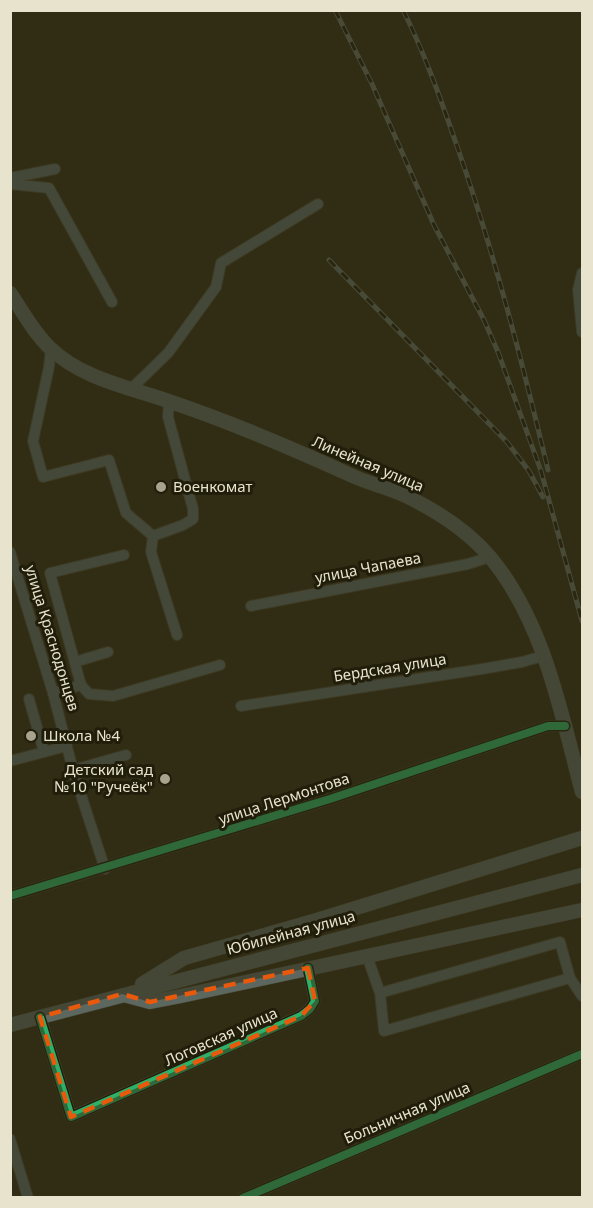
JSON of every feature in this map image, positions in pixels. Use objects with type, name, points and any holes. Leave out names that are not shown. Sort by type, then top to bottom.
[{"type":"main road","name":"Линейная улица","points":[[10,293],[29,323],[51,349],[91,374],[169,401],[299,452],[361,480],[405,495],[448,520],[473,539],[508,581],[526,614],[543,656],[565,726],[582,792]]},
{"type":"main road","points":[[122,994],[184,958],[317,920],[582,838]]},
{"type":"main road","name":"Юбилейная улица","points":[[10,1024],[582,875]]},
{"type":"main road","points":[[122,994],[150,1002],[582,910]]},
{"type":"street","points":[[10,178],[55,169]]},
{"type":"street","points":[[10,184],[49,188],[111,302]]},
{"type":"street","points":[[131,389],[168,353],[216,287],[221,262],[318,204]]},
{"type":"street","points":[[582,273],[578,290],[582,332]]},
{"type":"street","points":[[51,349],[33,441],[44,477],[109,460],[126,513],[153,536]]},
{"type":"street","points":[[153,536],[193,519],[193,509],[168,417],[169,401]]},
{"type":"street","points":[[153,536],[152,552],[177,635]]},
{"type":"street","name":"улица Краснодонцев","points":[[10,552],[53,693],[73,770],[105,869]]},
{"type":"street","points":[[123,555],[50,573],[81,686],[90,694],[113,696],[220,665]]},
{"type":"street","name":"улица Чапаева","points":[[251,606],[468,564],[490,557]]},
{"type":"street","points":[[75,662],[108,652]]},
{"type":"street","name":"Бердская улица","points":[[242,706],[482,669],[543,656]]},
{"type":"street","points":[[53,693],[81,686]]},
{"type":"street","points":[[29,699],[44,752]]},
{"type":"street","name":"улица Лермонтова","points":[[10,896],[330,799],[548,726],[565,726]]},
{"type":"street","points":[[10,761],[67,746]]},
{"type":"street","points":[[73,770],[126,755]]},
{"type":"street","points":[[380,993],[560,942],[570,978],[582,996]]},
{"type":"street","points":[[367,956],[380,993],[384,1031],[570,978]]},
{"type":"street","name":"Логовская улица","points":[[39,1017],[71,1117],[302,1016],[315,1001],[308,968]]},
{"type":"street","name":"Больничная улица","points":[[243,1197],[582,1054]]},
{"type":"street","points":[[10,1139],[28,1197]]},
{"type":"highlighted area","points":[[308,968],[315,1001],[301,1016],[71,1117],[40,1017],[122,994],[150,1002]]},
{"type":"railway","points":[[335,10],[372,84],[434,225],[484,320],[498,352],[541,471],[582,621]]},
{"type":"railway","points":[[403,10],[439,94],[483,226],[518,348],[548,470]]},
{"type":"railway","points":[[329,260],[507,442],[529,471],[543,497]]},
{"type":"cycle path","points":[[10,896],[330,799],[548,726],[565,726]]},
{"type":"cycle path","points":[[40,1017],[71,1117],[301,1016],[310,1009],[315,1001],[308,968]]},
{"type":"cycle path","points":[[243,1198],[582,1054]]},
{"type":"place","name":"Военкомат","points":[[161,487]]},
{"type":"place","name":"Школа №4","points":[[31,736]]},
{"type":"place","name":"Детский сад №10 \"Ручеёк\"","points":[[165,779]]}]
